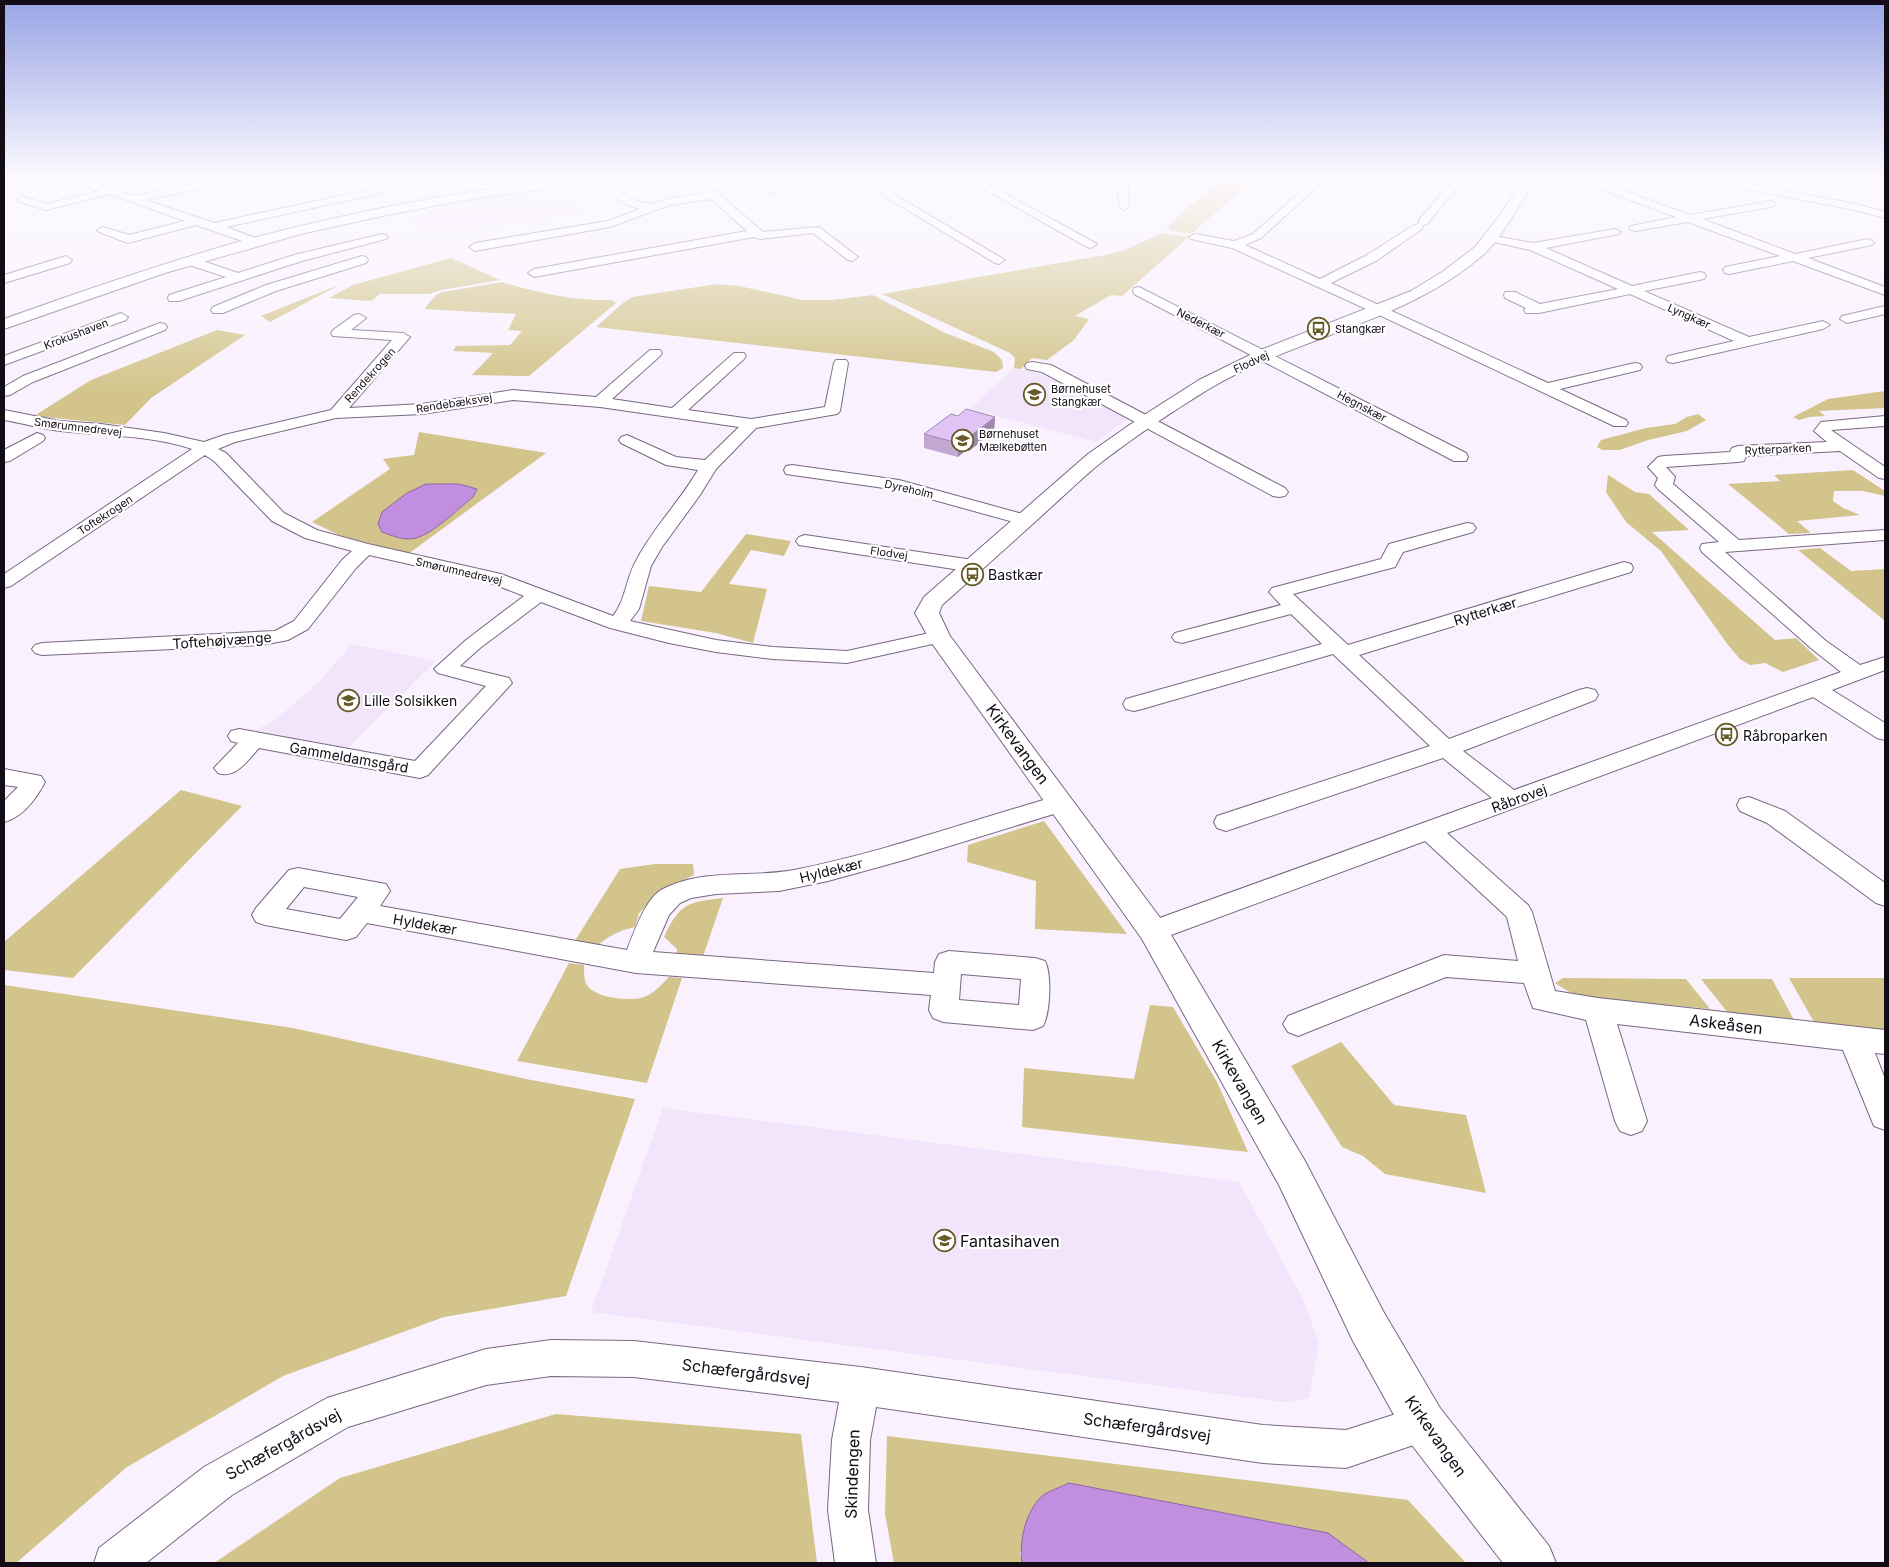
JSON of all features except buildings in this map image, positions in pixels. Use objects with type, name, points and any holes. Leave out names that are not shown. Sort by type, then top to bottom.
[{"type":"street","points":[[4,324],[190,261],[231,249]]},
{"type":"street","points":[[174,298],[237,276],[337,249]]},
{"type":"street","points":[[534,273],[663,249]]},
{"type":"street","points":[[842,249],[852,257]]},
{"type":"street","points":[[980,249],[999,260]]},
{"type":"street","points":[[1244,249],[1380,310],[1620,423]]},
{"type":"street","points":[[1321,283],[1355,269],[1388,249]]},
{"type":"street","name":"Flodvej","points":[[933,625],[932,602],[1095,458],[1147,421],[1205,384],[1264,355],[1416,294],[1447,275],[1481,249]]},
{"type":"street","name":"Lyngkær","points":[[1538,249],[1748,342]]},
{"type":"street","points":[[1774,249],[1885,291]]},
{"type":"street","points":[[1729,270],[1836,249]]},
{"type":"street","points":[[4,279],[66,260]]},
{"type":"street","points":[[218,310],[270,288],[362,260]]},
{"type":"street","points":[[190,261],[270,288]]},
{"type":"street","name":"Lyngkær","points":[[1510,295],[1535,310],[1700,276]]},
{"type":"street","name":"Nederkær","points":[[1139,291],[1264,355]]},
{"type":"street","points":[[1847,319],[1885,310]]},
{"type":"street","name":"Krokushaven","points":[[4,361],[121,317]]},
{"type":"street","name":"Rendekrogen","points":[[336,413],[403,337],[338,334],[359,318]]},
{"type":"street","name":"Lyngkær","points":[[1672,359],[1823,325]]},
{"type":"street","name":"Krokushaven","points":[[5,392],[28,379],[160,327]]},
{"type":"street","name":"Krokushaven","points":[[4,343],[72,362]]},
{"type":"street","points":[[600,402],[655,353]]},
{"type":"street","name":"Hegnskær","points":[[1264,355],[1460,457]]},
{"type":"street","points":[[677,412],[738,356]]},
{"type":"street","name":"Rendebæksvej","points":[[205,448],[230,438],[336,413],[422,409],[513,395],[600,402],[751,424],[832,411],[841,363]]},
{"type":"street","points":[[1032,366],[1046,368],[1279,492]]},
{"type":"street","points":[[1547,388],[1635,367]]},
{"type":"street","name":"Smørumnedrevej","points":[[4,415],[60,426],[101,429],[164,438],[187,442],[205,448],[220,457],[278,517],[311,534],[365,550],[494,578],[618,624],[668,637],[716,646],[773,653],[820,656],[866,654],[933,625]]},
{"type":"street","name":"Rytterparken","points":[[1885,422],[1827,425],[1822,431],[1885,474]]},
{"type":"street","points":[[618,624],[629,608],[642,566],[653,546],[694,491],[709,466],[751,424]]},
{"type":"street","points":[[4,457],[37,438]]},
{"type":"street","points":[[627,440],[672,461],[709,466]]},
{"type":"street","name":"Rytterparken","points":[[1734,545],[1664,485],[1667,477],[1656,467],[1664,461],[1738,457],[1738,451],[1843,446]]},
{"type":"street","name":"Toftekrogen","points":[[4,582],[205,448]]},
{"type":"street","name":"Dyreholm","points":[[792,470],[899,485],[1024,520]]},
{"type":"street","points":[[1467,528],[1396,548],[1388,563],[1279,592],[1446,749],[1512,801]]},
{"type":"street","points":[[1858,674],[1819,645],[1709,548],[1885,535]]},
{"type":"street","name":"Flodvej","points":[[805,541],[973,566]]},
{"type":"street","name":"Toftehøjvænge","points":[[42,649],[262,639],[281,636],[301,625],[349,564],[365,550]]},
{"type":"street","name":"Rytterkær","points":[[1134,704],[1341,650],[1624,568]]},
{"type":"street","name":"Gammeldamsgård","points":[[226,768],[247,738],[420,770],[501,683],[445,669],[473,644],[538,595]]},
{"type":"street","points":[[1182,637],[1294,607]]},
{"type":"street","name":"Kirkevangen","points":[[933,625],[1153,931],[1292,1173],[1368,1326],[1424,1424],[1532,1563]]},
{"type":"street","name":"Råbrovej","points":[[1153,931],[1885,664]]},
{"type":"street","points":[[1816,689],[1885,733]]},
{"type":"street","points":[[1226,822],[1446,749],[1587,695]]},
{"type":"street","points":[[4,776],[33,782],[27,794],[4,814]]},
{"type":"street","name":"Hyldekær","points":[[636,962],[658,910],[669,897],[691,888],[792,880],[854,866],[1061,803]]},
{"type":"street","points":[[1749,805],[1776,818],[1885,896]]},
{"type":"street","name":"Askeåsen","points":[[1430,831],[1519,912],[1534,973],[1543,1000],[1598,1010],[1885,1042]]},
{"type":"street","name":"Hyldekær","points":[[361,912],[636,962],[946,985]]},
{"type":"street","points":[[1298,1024],[1444,966],[1534,973]]},
{"type":"street","points":[[1598,1010],[1631,1121]]},
{"type":"street","points":[[1854,1039],[1885,1116]]},
{"type":"street","name":"Schæfergårdsvej","points":[[114,1563],[218,1481],[340,1410],[486,1367],[551,1358],[634,1359],[861,1386],[1263,1444],[1346,1449],[1424,1424]]},
{"type":"street","name":"Skindengen","points":[[855,1563],[848,1510],[851,1440],[861,1386]]},
{"type":"shaded area","points":[[1175,249],[1122,296],[1111,295],[1075,316],[1089,319],[1074,340],[1047,360],[1032,358],[1021,369],[1014,368],[1015,358],[1010,353],[882,294],[1105,255],[1125,250]]},
{"type":"shaded area","points":[[451,258],[500,280],[441,290],[429,294],[380,294],[371,301],[329,298],[353,285]]},
{"type":"shaded area","points":[[502,282],[557,296],[612,300],[616,303],[529,376],[472,375],[493,353],[453,351],[456,346],[510,345],[522,331],[508,330],[516,314],[424,309],[436,295],[442,292]]},
{"type":"shaded area","points":[[341,284],[270,322],[261,316]]},
{"type":"shaded area","points":[[717,284],[739,286],[803,300],[832,300],[873,295],[943,332],[994,352],[1002,360],[1003,368],[996,372],[596,327],[632,297]]},
{"type":"shaded area","points":[[217,330],[245,335],[151,398],[125,425],[34,416],[91,380]]},
{"type":"shaded area","name":"Børnehuset Stangkær","points":[[1014,368],[1042,374],[1129,418],[1096,442],[970,409]]},
{"type":"shaded area","points":[[1885,391],[1885,408],[1819,411],[1825,416],[1799,420],[1793,417],[1828,399]]},
{"type":"shaded area","points":[[1698,414],[1706,420],[1687,431],[1648,440],[1620,450],[1603,450],[1597,447],[1601,440],[1646,428],[1675,424],[1687,417]]},
{"type":"shaded area","points":[[419,432],[546,453],[408,554],[339,535],[312,522],[390,469],[383,459],[414,455]]},
{"type":"shaded area","points":[[1853,470],[1885,491],[1885,496],[1863,491],[1834,491],[1833,501],[1843,508],[1860,515],[1797,521],[1811,533],[1789,534],[1728,484],[1780,481],[1774,475]]},
{"type":"shaded area","points":[[1608,475],[1635,492],[1649,494],[1689,530],[1652,532],[1775,640],[1796,638],[1819,660],[1783,672],[1765,663],[1750,665],[1740,659],[1661,551],[1626,522],[1606,492]]},
{"type":"shaded area","points":[[426,484],[459,484],[477,489],[473,497],[438,526],[423,535],[407,539],[382,532],[378,524],[382,512],[407,493]]},
{"type":"shaded area","points":[[746,534],[791,541],[784,556],[751,550],[729,584],[767,589],[753,643],[716,633],[641,621],[649,586],[701,592]]},
{"type":"shaded area","points":[[1820,548],[1851,571],[1885,569],[1885,621],[1798,550]]},
{"type":"shaded area","name":"Lille Solsikken","points":[[352,644],[436,661],[346,750],[249,734],[278,718],[319,682]]},
{"type":"shaded area","points":[[181,790],[242,806],[73,978],[4,970],[4,942]]},
{"type":"shaded area","points":[[1044,821],[1127,934],[1035,929],[1036,881],[967,862],[968,845]]},
{"type":"shaded area","points":[[655,864],[693,864],[694,875],[662,891],[639,913],[635,927],[611,936],[592,951],[571,947],[620,869]]},
{"type":"shaded area","points":[[723,898],[700,965],[676,962],[677,949],[664,937],[675,917],[686,906],[693,903]]},
{"type":"shaded area","points":[[569,963],[584,965],[585,981],[588,987],[601,995],[609,997],[627,999],[645,997],[669,977],[682,978],[647,1083],[517,1061]]},
{"type":"shaded area","points":[[1563,978],[1686,979],[1710,1009],[1576,996],[1555,983]]},
{"type":"shaded area","points":[[1789,978],[1885,978],[1885,1030],[1814,1022]]},
{"type":"shaded area","points":[[1701,979],[1772,979],[1794,1020],[1728,1013]]},
{"type":"shaded area","points":[[4,985],[293,1028],[531,1080],[635,1099],[566,1296],[444,1317],[283,1376],[127,1467],[16,1563],[4,1563]]},
{"type":"shaded area","points":[[1150,1005],[1173,1007],[1217,1082],[1248,1152],[1022,1127],[1024,1068],[1134,1079]]},
{"type":"shaded area","points":[[1341,1042],[1394,1105],[1466,1115],[1486,1193],[1385,1174],[1363,1156],[1342,1147],[1291,1066]]},
{"type":"shaded area","name":"Fantasihaven","points":[[663,1108],[1239,1182],[1304,1301],[1319,1343],[1309,1398],[1284,1402],[591,1312]]},
{"type":"shaded area","points":[[556,1414],[801,1434],[817,1563],[214,1563],[340,1478]]},
{"type":"shaded area","points":[[887,1436],[1408,1500],[1466,1563],[1369,1563],[1327,1533],[1020,1552],[1022,1563],[894,1563],[885,1514]]},
{"type":"shaded area","points":[[1069,1483],[1328,1533],[1369,1563],[1022,1563],[1022,1537],[1027,1519],[1035,1504],[1044,1495]]},
{"type":"place","name":"Stangkær","points":[[1319,329]]},
{"type":"place","name":"Børnehuset Stangkær","points":[[1035,395]]},
{"type":"place","name":"Børnehuset Mælkebøtten","points":[[963,440]]},
{"type":"place","name":"Bastkær","points":[[972,574]]},
{"type":"place","name":"Lille Solsikken","points":[[348,700]]},
{"type":"place","name":"Råbroparken","points":[[1727,735]]},
{"type":"place","name":"Fantasihaven","points":[[944,1241]]}]
